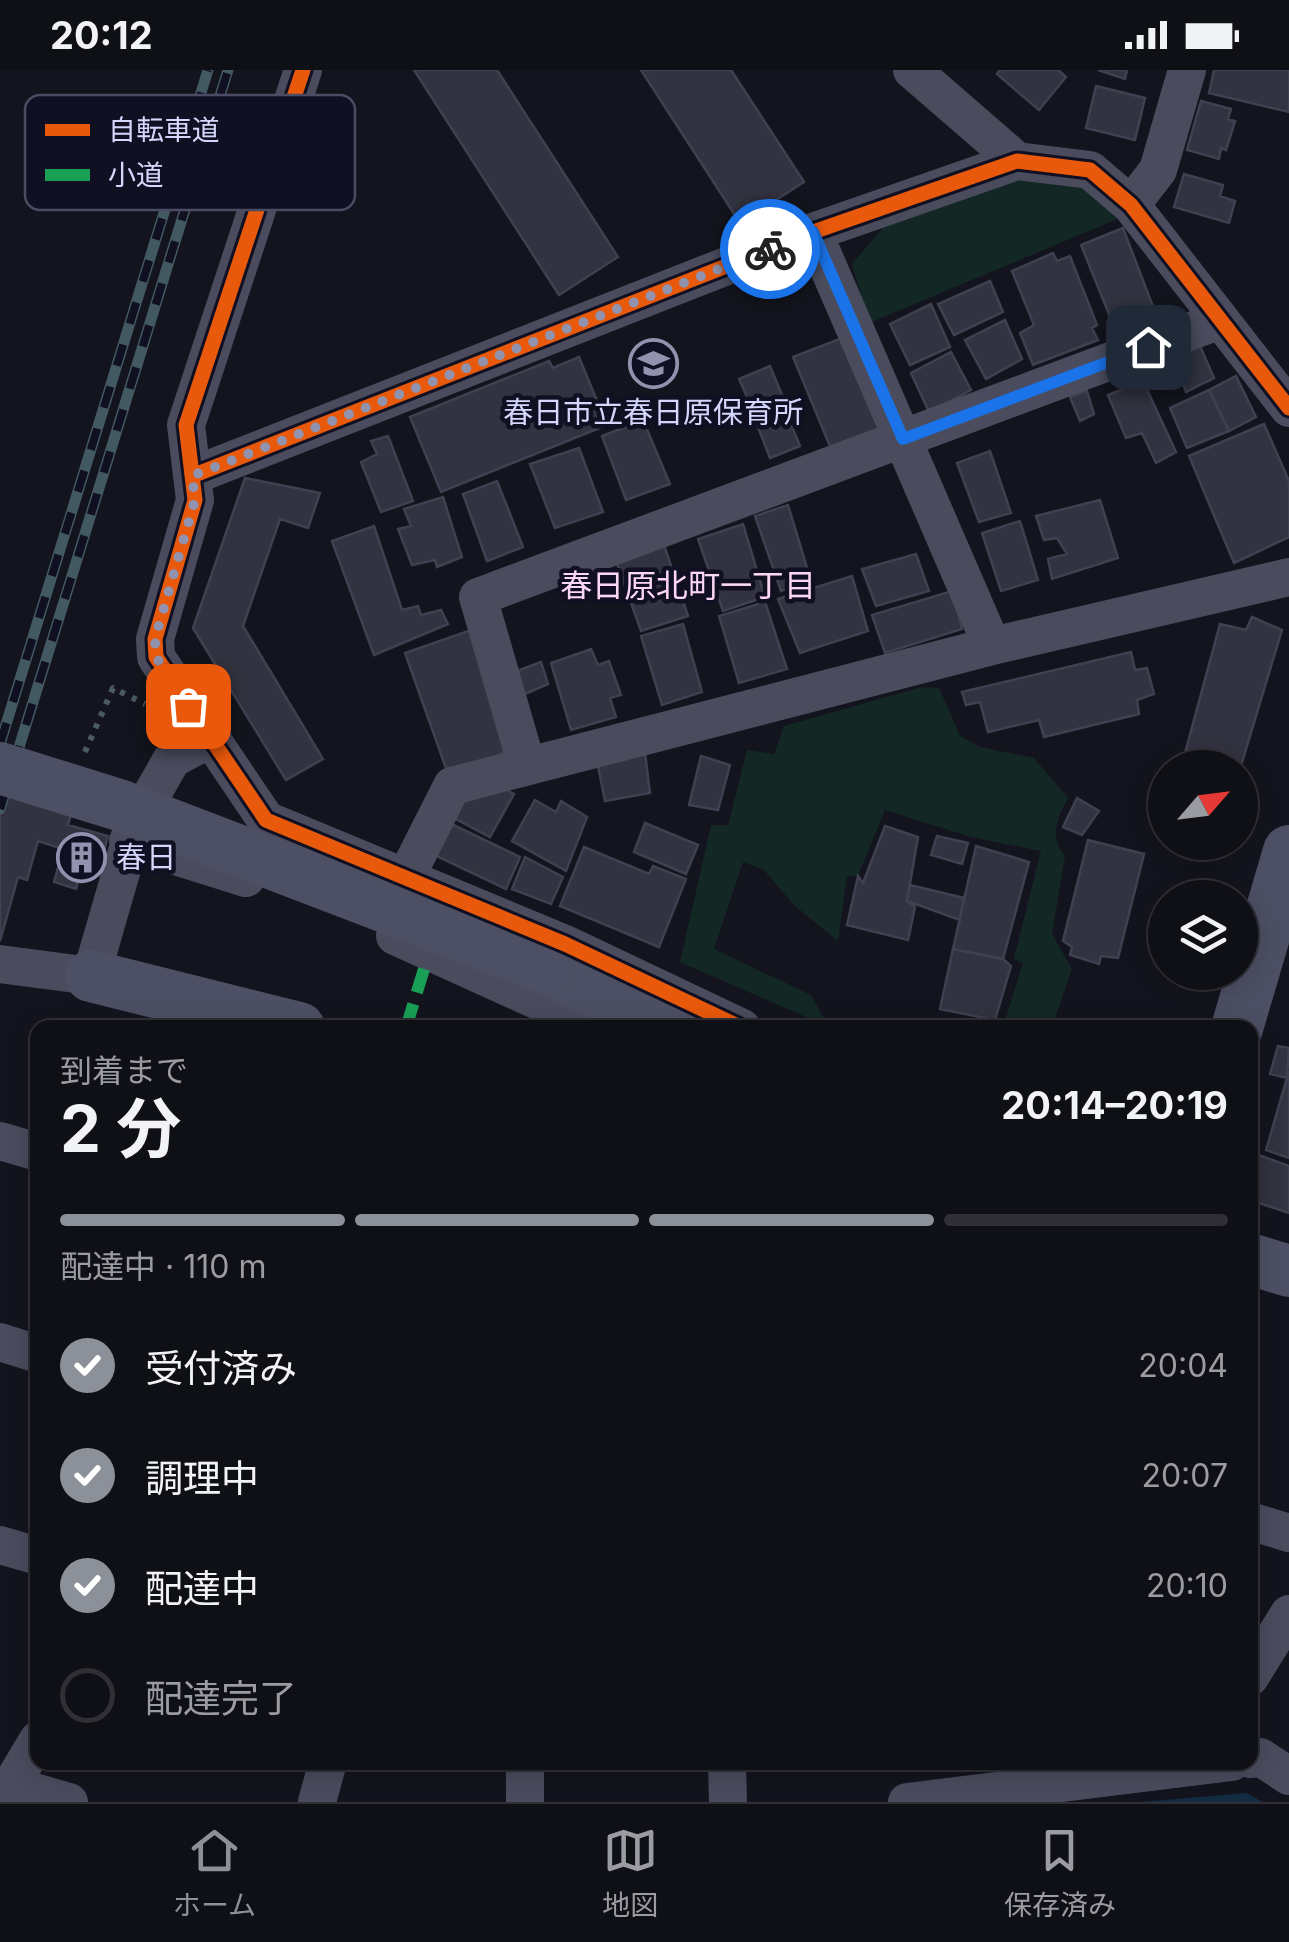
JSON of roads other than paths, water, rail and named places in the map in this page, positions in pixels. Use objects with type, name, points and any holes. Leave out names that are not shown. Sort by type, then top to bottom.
[{"type":"street","points":[[295,95],[303,70]]},
{"type":"street","points":[[912,70],[1017,161]]},
{"type":"street","points":[[1131,205],[1158,170],[1187,70]]},
{"type":"street","points":[[192,476],[813,232],[1017,161],[1090,170],[1131,205],[1289,408]]},
{"type":"street","points":[[257,210],[186,425],[195,500],[155,639],[156,657],[266,820],[565,944],[725,1020]]},
{"type":"street","points":[[813,232],[992,646]]},
{"type":"street","points":[[527,766],[478,598],[1218,320]]},
{"type":"street","points":[[406,876],[452,786],[992,646],[1289,578]]},
{"type":"street","points":[[92,976],[128,841],[172,759],[210,738]]},
{"type":"street","points":[[0,768],[119,805],[550,970],[653,1020]]},
{"type":"street","points":[[284,891],[306,836]]},
{"type":"street","points":[[128,841],[284,891],[580,1020]]},
{"type":"street","points":[[1239,1020],[1289,851]]},
{"type":"street","points":[[0,964],[92,976],[266,1020]]},
{"type":"street","points":[[0,1141],[30,1150]]},
{"type":"street","points":[[1258,1261],[1289,1271]]},
{"type":"street","points":[[0,1342],[30,1351]]},
{"type":"street","points":[[1258,1523],[1289,1533]]},
{"type":"street","points":[[0,1544],[30,1553]]},
{"type":"street","points":[[1258,1665],[1289,1614]]},
{"type":"street","points":[[30,1753],[3,1798],[69,1802]]},
{"type":"street","points":[[1258,1757],[1289,1776]]},
{"type":"street","points":[[317,1802],[326,1770]]},
{"type":"street","points":[[525,1770],[525,1802]]},
{"type":"street","points":[[727,1770],[728,1802]]},
{"type":"street","points":[[906,1802],[968,1800],[1168,1770]]},
{"type":"water","points":[[1246,1793],[1263,1802],[1141,1802]]},
{"type":"railway","points":[[200,95],[208,70]]},
{"type":"railway","points":[[220,95],[228,70]]},
{"type":"railway","points":[[0,744],[165,210]]},
{"type":"railway","points":[[0,809],[185,210]]},
{"type":"place","name":"春日市立春日原保育所","points":[[653,364]]},
{"type":"place","name":"春日","points":[[81,858]]},
{"type":"district","name":"春日原北町一丁目","points":[[688,586]]}]
